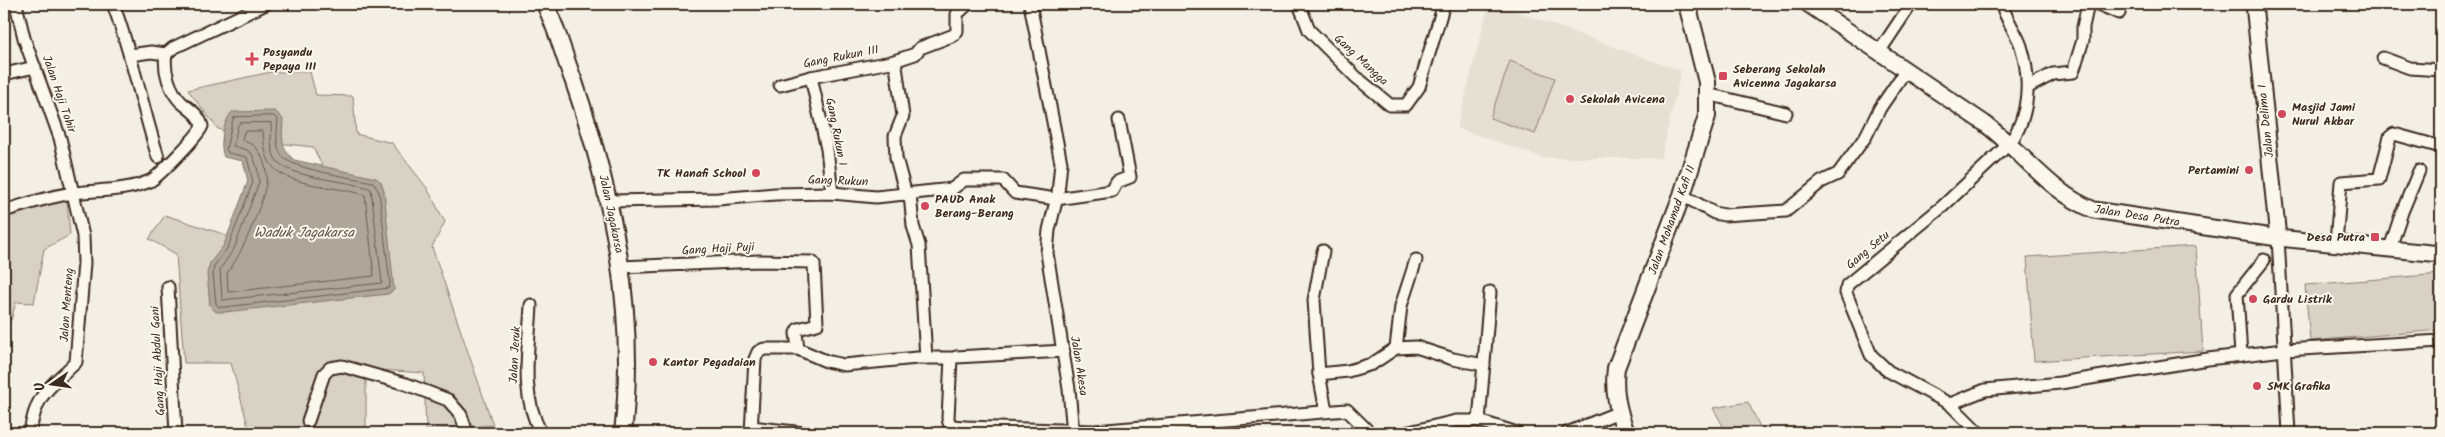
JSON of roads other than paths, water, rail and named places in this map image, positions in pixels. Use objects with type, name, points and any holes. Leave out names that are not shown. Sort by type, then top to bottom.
[{"type":"main road","name":"Jalan Jagakarsa","points":[[545,4],[583,109],[610,201],[622,267],[625,340],[623,433]]},
{"type":"main road","name":"Jalan Mohamad Kafi II","points":[[1626,433],[1619,412],[1614,385],[1616,368],[1682,195],[1707,116],[1706,82],[1687,4]]},
{"type":"street","name":"Jalan Haji Tohir","points":[[16,4],[24,38],[60,138],[74,193]]},
{"type":"street","points":[[113,4],[130,55],[138,92],[158,157]]},
{"type":"street","points":[[4,211],[74,193],[109,189],[150,181],[201,131],[201,121],[198,116],[181,102],[172,90],[165,65],[166,54],[173,48],[266,4]]},
{"type":"street","points":[[891,62],[914,54],[920,48],[954,35],[957,31],[957,14],[968,4]]},
{"type":"street","name":"Jalan Akesa","points":[[1030,4],[1061,164],[1058,193],[1049,230],[1048,253],[1064,351],[1073,432]]},
{"type":"street","name":"Gang Mangga","points":[[1299,4],[1309,30],[1356,77],[1390,105],[1406,105],[1419,87],[1444,4]]},
{"type":"street","points":[[1879,52],[1911,4]]},
{"type":"street","points":[[2002,4],[2021,46],[2030,86],[2018,132],[2006,140]]},
{"type":"street","points":[[2030,86],[2053,74],[2073,72],[2083,40],[2083,27],[2088,4]]},
{"type":"street","points":[[2098,4],[2119,13],[2122,4]]},
{"type":"street","name":"Jalan Delima I","points":[[2254,4],[2278,238]]},
{"type":"street","name":"Jalan Desa Putra","points":[[1814,5],[1879,52],[1984,123],[2078,204],[2094,210],[2278,238],[2441,254]]},
{"type":"street","points":[[130,55],[151,52],[166,54]]},
{"type":"street","points":[[2383,58],[2410,68],[2441,70]]},
{"type":"street","name":"Gang Rukun III","points":[[780,85],[811,76],[891,62],[896,66],[903,116],[895,136],[896,158],[908,194],[913,226],[919,245],[926,358]]},
{"type":"street","points":[[4,74],[35,67]]},
{"type":"street","points":[[1682,195],[1714,213],[1724,215],[1786,211],[1821,182],[1838,174],[1866,136],[1880,108],[1906,70]]},
{"type":"street","name":"Gang Rukun I","points":[[811,76],[827,149],[832,193]]},
{"type":"street","points":[[1707,94],[1786,114]]},
{"type":"street","name":"Gang Rukun","points":[[610,201],[718,199],[775,194],[832,193],[876,197],[952,189],[964,180],[1003,180],[1015,193],[1056,199],[1112,191],[1117,182],[1130,177],[1119,120]]},
{"type":"street","points":[[2336,243],[2341,182],[2379,179],[2390,137],[2394,134],[2441,147]]},
{"type":"street","name":"Gang Setu","points":[[1950,404],[1888,371],[1871,355],[1846,293],[1847,285],[1943,206],[2006,140]]},
{"type":"street","points":[[2390,248],[2418,171]]},
{"type":"street","name":"Jalan Menteng","points":[[30,433],[33,414],[44,391],[76,362],[84,263],[84,236],[74,193]]},
{"type":"street","points":[[2278,238],[2289,433]]},
{"type":"street","points":[[1323,251],[1314,300],[1319,374],[1326,412]]},
{"type":"street","name":"Gang Haji Puji","points":[[622,267],[759,260],[809,261],[814,264],[817,324],[798,329],[796,333],[798,349]]},
{"type":"street","points":[[1396,348],[1401,306],[1416,260]]},
{"type":"street","points":[[2241,355],[2237,294],[2264,260]]},
{"type":"street","name":"Gang Haji Abdul Gani","points":[[168,287],[176,433]]},
{"type":"street","points":[[1479,421],[1490,292]]},
{"type":"street","name":"Jalan Jeruk","points":[[531,305],[526,384],[528,403],[541,433]]},
{"type":"street","points":[[1979,433],[1950,404],[1985,390],[2060,383],[2241,355],[2284,350],[2441,341]]},
{"type":"street","points":[[1319,374],[1340,373],[1372,364],[1396,348],[1416,347],[1453,359],[1484,365]]},
{"type":"street","points":[[804,433],[751,430],[755,359],[758,352],[764,349],[798,349],[826,361],[844,365],[926,358],[951,358],[948,418],[949,423],[962,430],[1073,432],[1347,410],[1370,433]]},
{"type":"street","points":[[956,357],[1064,351]]},
{"type":"street","points":[[308,420],[324,374],[330,368],[342,366],[406,384],[448,400],[461,415],[467,433]]},
{"type":"street","points":[[1567,433],[1619,412]]},
{"type":"street","points":[[1405,433],[1456,421],[1479,421],[1517,433]]},
{"type":"water","name":"Waduk Jagakarsa","points":[[275,111],[283,119],[282,136],[284,146],[294,160],[376,178],[381,182],[384,191],[394,290],[388,294],[225,312],[216,312],[210,306],[207,273],[210,263],[224,245],[248,181],[243,161],[224,157],[222,140],[224,127],[232,112]]},
{"type":"place","name":"Posyandu Pepaya III","points":[[252,59]]},
{"type":"place","name":"Seberang Sekolah Avicenna Jagakarsa","points":[[1723,76]]},
{"type":"place","name":"Sekolah Avicena","points":[[1570,99]]},
{"type":"place","name":"Masjid Jami Nurul Akbar","points":[[2282,114]]},
{"type":"place","name":"Pertamini","points":[[2249,170]]},
{"type":"place","name":"TK Hanafi School","points":[[756,173]]},
{"type":"place","name":"PAUD Anak Berang-Berang","points":[[925,206]]},
{"type":"place","name":"Desa Putra","points":[[2375,237]]},
{"type":"place","name":"Gardu Listrik","points":[[2253,299]]},
{"type":"place","name":"Kantor Pegadaian","points":[[653,362]]},
{"type":"place","name":"SMK Grafika","points":[[2257,386]]}]
